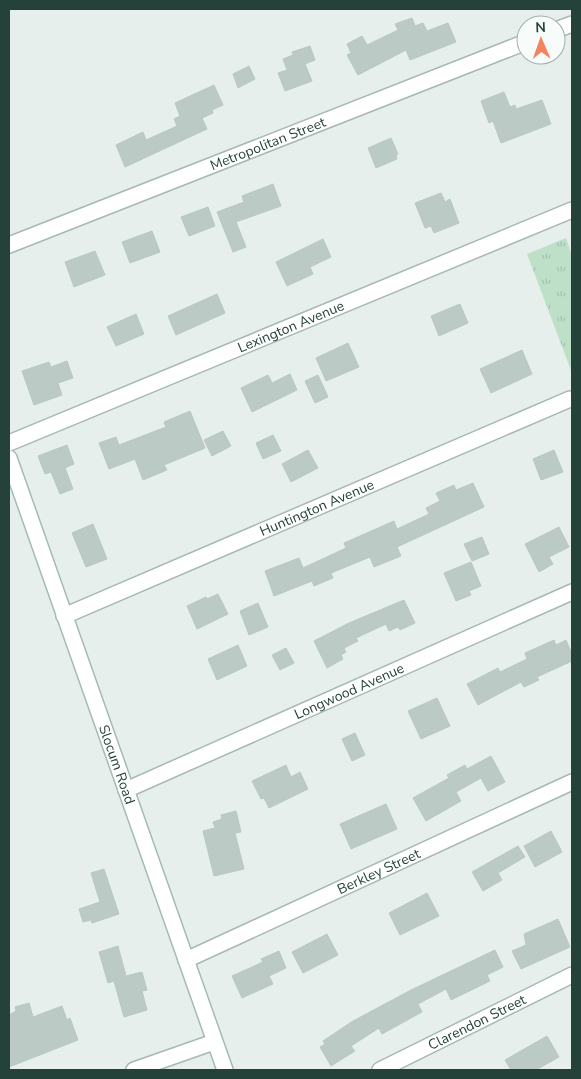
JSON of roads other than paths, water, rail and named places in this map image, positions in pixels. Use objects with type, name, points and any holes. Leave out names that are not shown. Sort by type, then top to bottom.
[{"type":"street","name":"Metropolitan Street","points":[[9,245],[516,46]]},
{"type":"street","name":"Lexington Avenue","points":[[9,443],[572,210]]},
{"type":"street","name":"Huntington Avenue","points":[[64,616],[570,399]]},
{"type":"street","name":"Slocum Road","points":[[9,458],[225,1070]]},
{"type":"street","name":"Longwood Avenue","points":[[126,790],[572,592]]},
{"type":"street","name":"Berkley Street","points":[[186,960],[572,782]]},
{"type":"street","name":"Clarendon Street","points":[[380,1070],[572,975]]},
{"type":"street","points":[[134,1070],[214,1042]]}]
